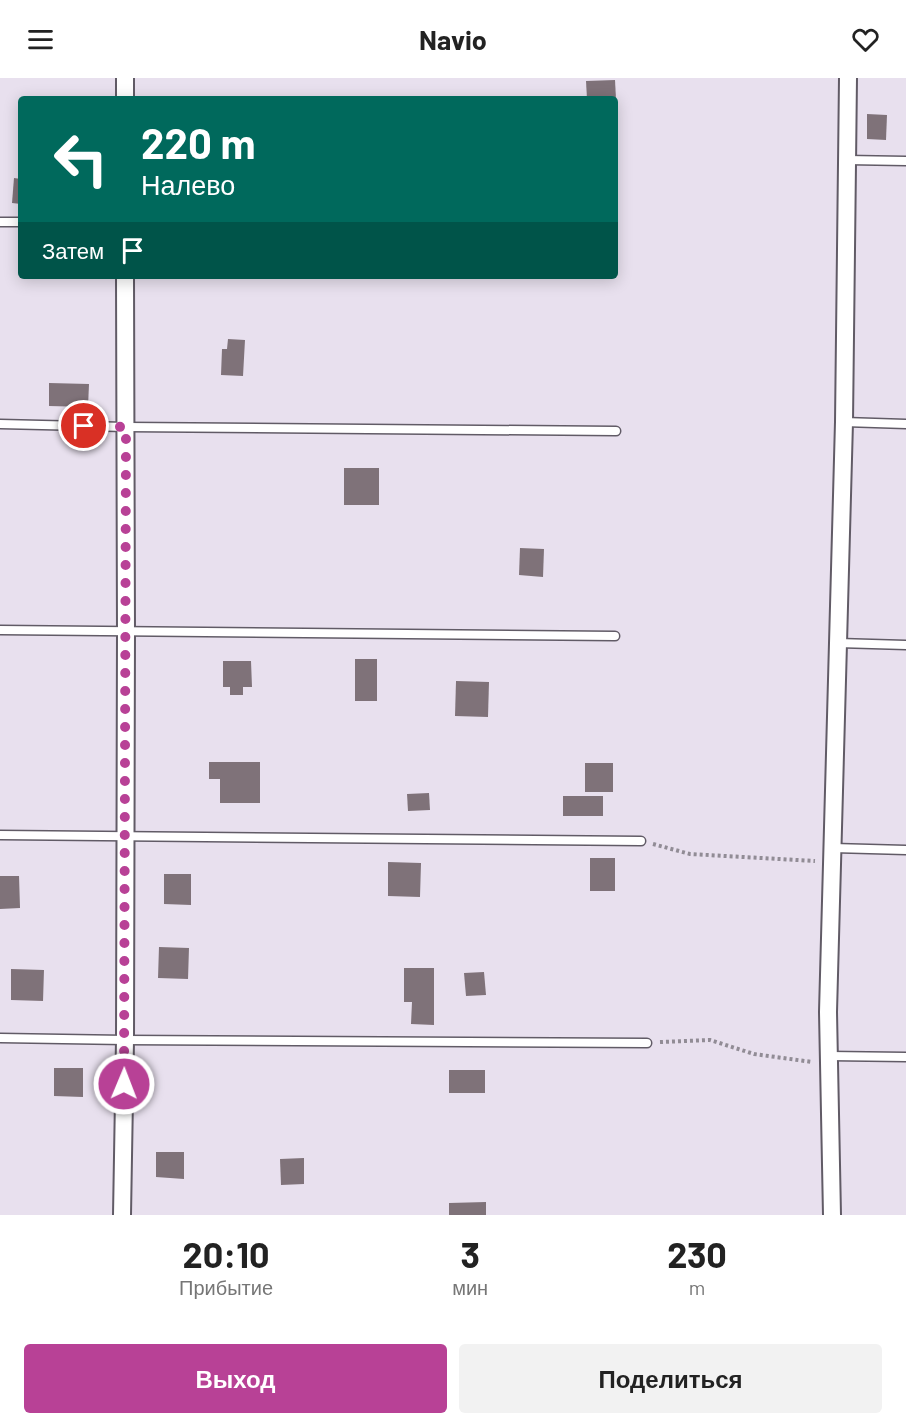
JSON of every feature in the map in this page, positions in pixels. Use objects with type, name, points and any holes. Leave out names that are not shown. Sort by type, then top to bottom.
[{"type":"street","points":[[125,78],[125,96]]},
{"type":"street","points":[[832,1215],[828,1012],[844,422],[848,78]]},
{"type":"street","points":[[122,1215],[125,1040],[125,279]]},
{"type":"lane","points":[[847,160],[906,161]]},
{"type":"lane","points":[[0,222],[18,222]]},
{"type":"lane","points":[[844,422],[906,424]]},
{"type":"lane","points":[[0,424],[616,431]]},
{"type":"lane","points":[[0,630],[615,636]]},
{"type":"lane","points":[[838,643],[906,645]]},
{"type":"lane","points":[[0,835],[641,841]]},
{"type":"lane","points":[[833,854],[906,850]]},
{"type":"lane","points":[[0,1038],[647,1043]]},
{"type":"lane","points":[[829,1056],[906,1057]]},
{"type":"path","points":[[641,841],[690,854],[819,861],[833,854]]},
{"type":"path","points":[[647,1043],[710,1040],[754,1054],[818,1063],[829,1056]]},
{"type":"building","points":[[615,80],[616,96],[587,96],[586,81]]},
{"type":"building","points":[[867,114],[887,115],[886,140],[867,139]]},
{"type":"building","points":[[14,178],[18,179],[18,204],[12,203]]},
{"type":"building","points":[[228,339],[245,340],[243,376],[221,375],[222,349],[227,349]]},
{"type":"building","points":[[49,383],[89,384],[88,407],[49,406]]},
{"type":"building","points":[[344,468],[379,468],[379,505],[344,505]]},
{"type":"building","points":[[520,548],[544,549],[543,577],[519,575]]},
{"type":"building","points":[[355,659],[377,659],[377,701],[355,701]]},
{"type":"building","points":[[223,661],[251,661],[252,687],[243,687],[243,695],[230,695],[230,687],[223,687]]},
{"type":"building","points":[[456,681],[489,682],[488,717],[455,716]]},
{"type":"building","points":[[209,762],[260,762],[260,803],[220,803],[220,779],[209,779]]},
{"type":"building","points":[[585,763],[613,763],[613,792],[585,792]]},
{"type":"building","points":[[429,793],[430,810],[408,811],[407,794]]},
{"type":"building","points":[[563,796],[603,796],[603,816],[563,816]]},
{"type":"building","points":[[590,858],[615,858],[615,891],[590,891]]},
{"type":"building","points":[[388,862],[421,863],[420,897],[388,896]]},
{"type":"building","points":[[164,874],[191,874],[191,905],[164,904]]},
{"type":"building","points":[[0,876],[19,876],[20,908],[0,909]]},
{"type":"building","points":[[159,947],[189,948],[188,979],[158,978]]},
{"type":"building","points":[[404,968],[434,968],[434,1025],[411,1024],[412,1002],[404,1002]]},
{"type":"building","points":[[11,969],[44,970],[43,1001],[11,1000]]},
{"type":"building","points":[[484,972],[486,995],[466,996],[464,973]]},
{"type":"building","points":[[54,1068],[83,1068],[83,1097],[54,1096]]},
{"type":"building","points":[[449,1070],[485,1070],[485,1093],[449,1093]]},
{"type":"building","points":[[156,1152],[184,1152],[184,1179],[156,1177]]},
{"type":"building","points":[[304,1158],[304,1184],[281,1185],[280,1159]]},
{"type":"building","points":[[486,1202],[486,1215],[449,1215],[449,1203]]},
{"type":"route","points":[[84,426],[126,427],[124,1084]]}]
